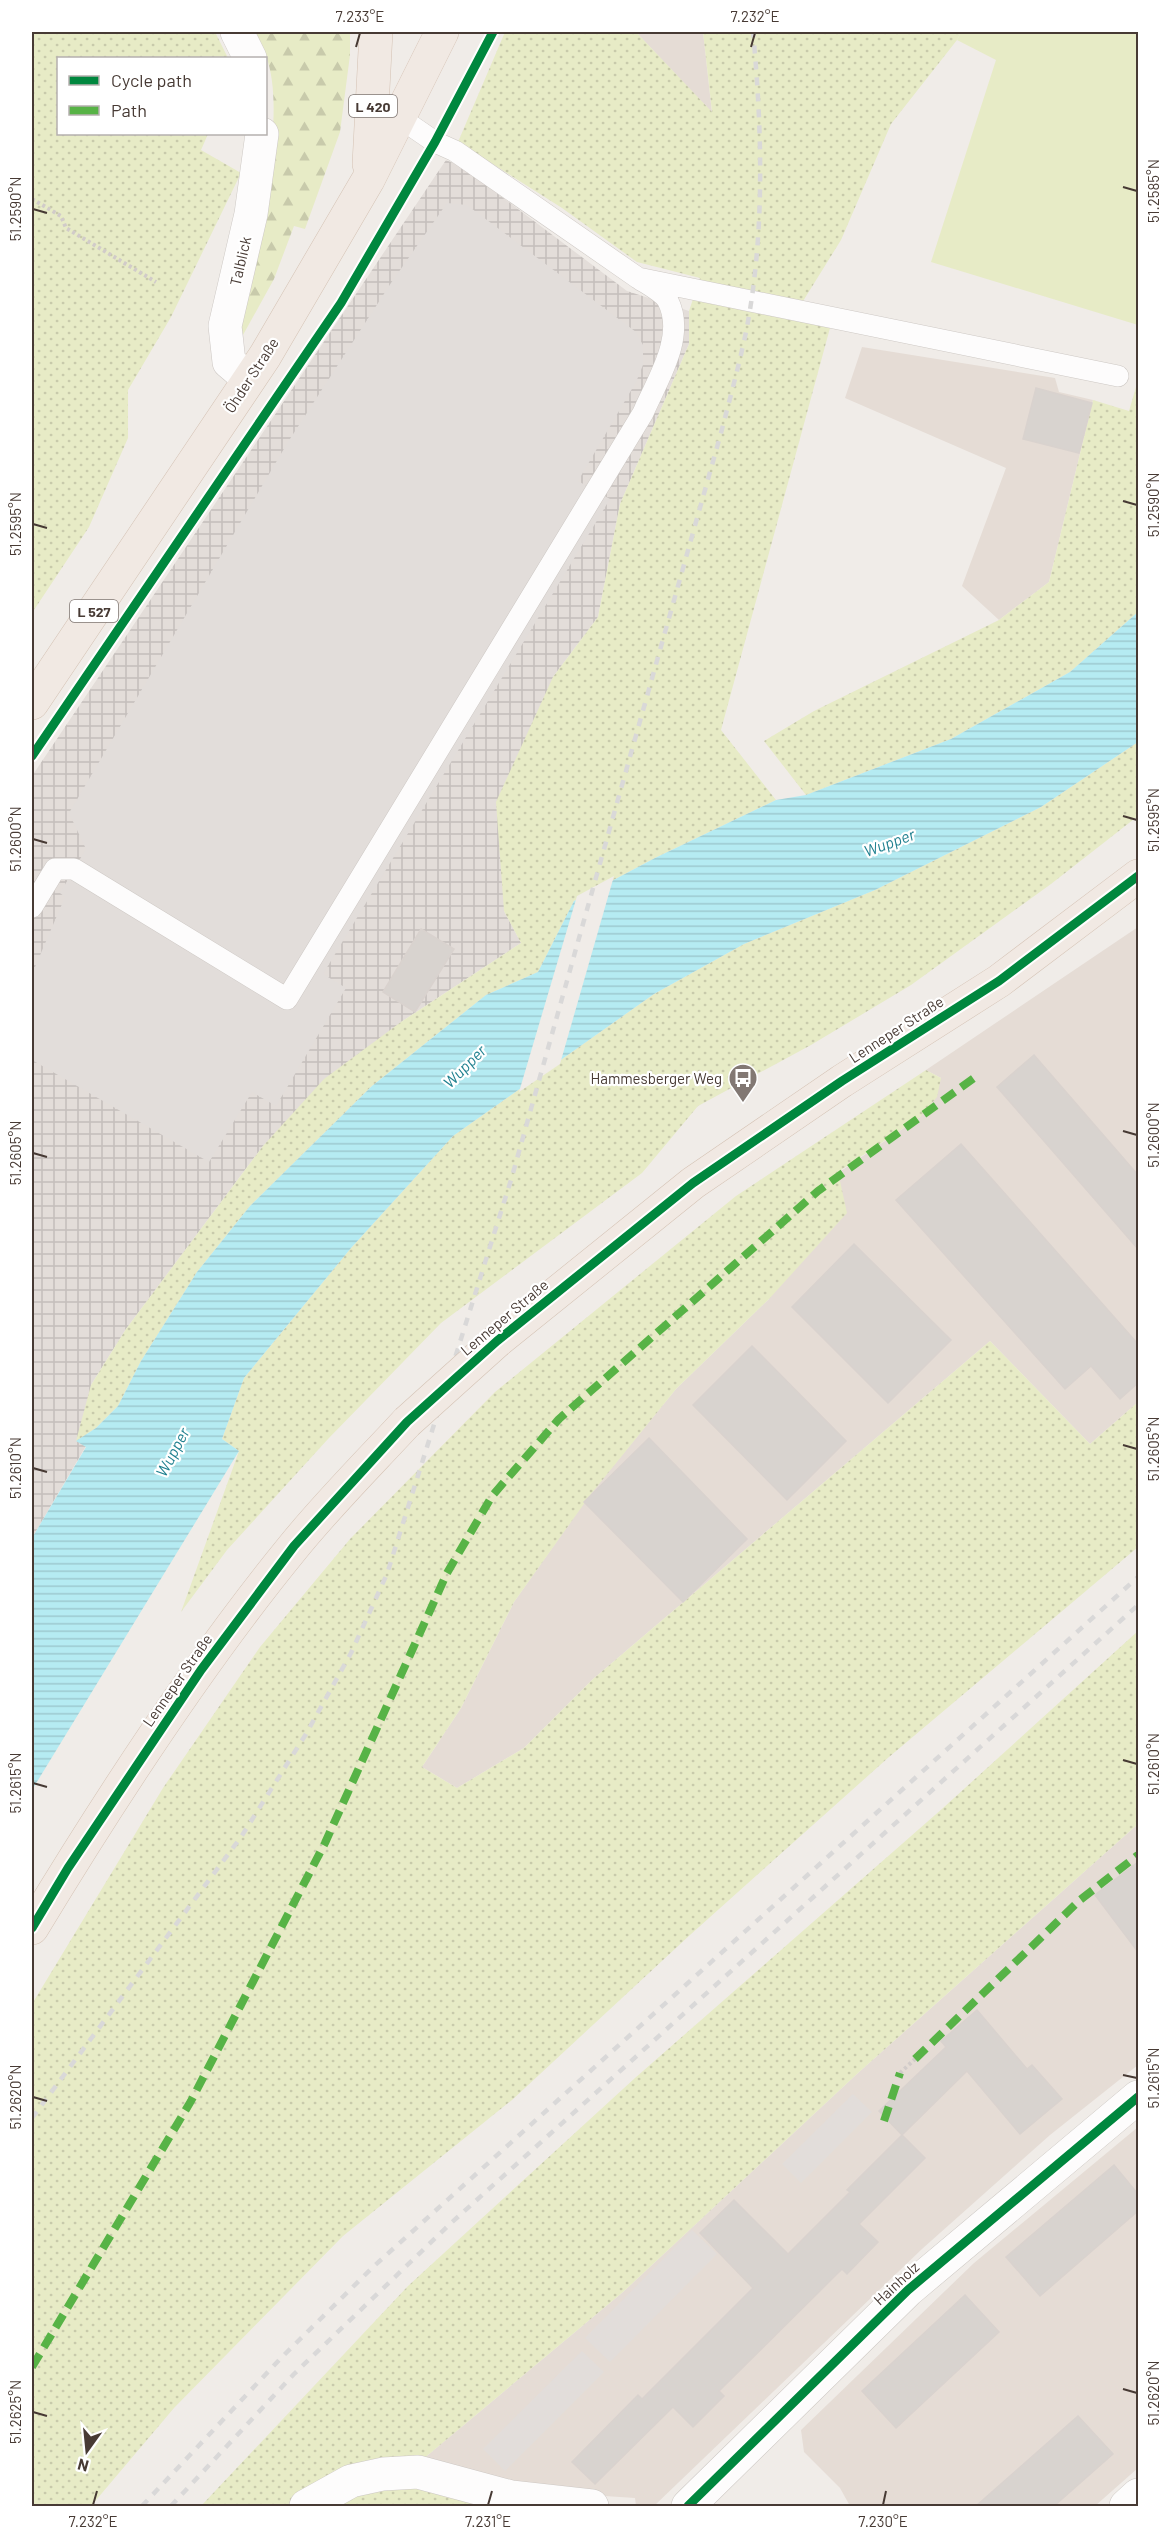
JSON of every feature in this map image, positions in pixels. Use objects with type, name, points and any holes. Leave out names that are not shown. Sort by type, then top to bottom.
[{"type":"main road","name":"L 420","points":[[368,180],[376,32]]},
{"type":"main road","name":"Öhder Straße","points":[[32,703],[249,379],[368,180],[442,32]]},
{"type":"main road","name":"Lenneper Straße","points":[[32,1928],[68,1868],[201,1670],[294,1546],[407,1422],[497,1341],[693,1183],[842,1081],[999,981],[1138,876]]},
{"type":"street","points":[[237,32],[250,57]]},
{"type":"street","name":"Talblick","points":[[249,379],[229,363],[225,326],[251,214],[262,135]]},
{"type":"street","name":"Hainholz","points":[[688,2506],[908,2290],[1138,2097]]},
{"type":"street","points":[[306,2506],[351,2481],[383,2474],[418,2472],[510,2502],[592,2506]]},
{"type":"street","points":[[1126,2506],[1138,2495]]},
{"type":"lane","points":[[32,907],[55,868],[74,868],[287,999],[643,413],[674,339],[673,319],[667,299],[455,151],[435,142],[400,118]]},
{"type":"lane","points":[[638,278],[1118,376]]},
{"type":"path","points":[[32,199],[61,216],[66,228],[156,282]]},
{"type":"path","points":[[900,2073],[915,2059]]},
{"type":"shaded area","points":[[636,32],[703,32],[712,113]]},
{"type":"shaded area","points":[[446,160],[462,167],[627,291],[689,311],[689,344],[620,504],[598,617],[553,677],[504,911],[521,943],[401,1022],[263,1146],[126,1329],[91,1385],[86,1446],[32,1538],[32,776]]},
{"type":"shaded area","points":[[447,203],[467,205],[636,332],[643,345],[643,365],[636,382],[578,481],[610,499],[323,974],[346,988],[276,1106],[252,1092],[209,1162],[32,1060],[32,974],[65,897],[60,893],[86,849],[69,813],[288,442],[391,283]]},
{"type":"shaded area","points":[[862,347],[1055,378],[1059,392],[1093,400],[1049,582],[999,620],[962,586],[1006,468],[845,398]]},
{"type":"shaded area","points":[[1138,927],[1138,1402],[1090,1444],[990,1341],[593,1679],[524,1748],[457,1788],[422,1767],[461,1708],[514,1602],[591,1493],[676,1389],[769,1299],[838,1173],[920,1117],[941,1078],[926,1070]]},
{"type":"shaded area","points":[[1138,1824],[1138,2065],[1050,2135],[922,2249],[654,2506],[636,2506],[635,2498],[559,2493],[422,2460],[623,2292],[858,2073]]},
{"type":"shaded area","points":[[853,2094],[872,2112],[801,2183],[782,2164]]},
{"type":"shaded area","points":[[1138,2127],[1138,2468],[1095,2506],[850,2506],[840,2488],[804,2452],[801,2430],[974,2263]]},
{"type":"shaded area","points":[[692,2230],[717,2254],[610,2362],[585,2338]]},
{"type":"shaded area","points":[[582,2351],[604,2372],[505,2471],[483,2449]]},
{"type":"green space","points":[[32,32],[215,32],[228,57],[57,57],[57,135],[208,135],[201,150],[241,173],[171,317],[128,390],[128,438],[89,527],[32,613]]},
{"type":"green space","points":[[253,32],[350,32],[350,55],[340,132],[305,229],[294,226],[274,279],[243,335],[237,326],[266,189],[274,115],[272,83],[266,56]]},
{"type":"green space","points":[[505,32],[636,32],[712,112],[703,32],[961,32],[891,124],[841,240],[795,314],[830,328],[721,730],[776,800],[655,858],[574,901],[538,972],[486,995],[372,1086],[250,1206],[197,1272],[141,1361],[118,1406],[96,1428],[76,1441],[91,1385],[126,1329],[263,1146],[324,1079],[401,1022],[521,943],[504,911],[496,802],[553,677],[598,617],[620,504],[689,344],[689,311],[700,278],[637,262],[562,208],[458,142]]},
{"type":"green space","points":[[961,32],[1138,32],[1138,325],[931,262],[996,60],[957,40]]},
{"type":"green space","points":[[1138,380],[1138,612],[1070,672],[951,739],[806,795],[764,741],[814,711],[999,620],[1049,582],[1093,400],[1129,411]]},
{"type":"green space","points":[[1138,742],[1138,816],[1051,884],[911,985],[811,1045],[698,1106],[642,1173],[441,1323],[328,1439],[227,1550],[181,1612],[239,1451],[222,1439],[244,1378],[351,1248],[453,1136],[654,994],[744,944],[875,890],[1041,807]]},
{"type":"green space","points":[[926,1070],[941,1078],[937,1097],[920,1117],[838,1172],[847,1213],[769,1299],[676,1389],[591,1494],[514,1602],[461,1708],[422,1767],[457,1788],[524,1748],[593,1679],[990,1341],[1090,1444],[1138,1402],[1138,1547],[889,1757],[690,1935],[512,2100],[343,2236],[174,2408],[91,2506],[32,2506],[32,2004],[163,1788],[260,1647],[350,1539],[495,1392],[736,1196]]},
{"type":"green space","points":[[1138,1631],[1138,1824],[858,2073],[623,2292],[422,2460],[294,2501],[288,2506],[201,2506],[408,2286],[635,2078],[943,1808]]},
{"type":"green space","points":[[404,2484],[450,2492],[478,2506],[329,2506],[381,2487]]},
{"type":"water","name":"Wupper","points":[[1138,612],[1138,742],[1041,807],[875,890],[744,944],[654,994],[453,1136],[351,1248],[244,1378],[222,1439],[239,1451],[32,1790],[32,1538],[86,1447],[76,1441],[96,1428],[118,1406],[141,1361],[197,1272],[250,1206],[372,1086],[486,995],[538,972],[574,901],[655,858],[776,800],[806,795],[951,739],[1070,672]]},
{"type":"pier","points":[[614,876],[560,1064],[519,1092],[577,896]]},
{"type":"building","points":[[1036,388],[1092,403],[1079,453],[1023,439]]},
{"type":"building","points":[[421,929],[454,949],[415,1012],[383,992]]},
{"type":"building","points":[[1034,1055],[1138,1175],[1138,1249],[997,1087]]},
{"type":"building","points":[[961,1144],[1138,1344],[1138,1383],[1120,1399],[1091,1366],[1065,1389],[896,1200]]},
{"type":"building","points":[[854,1244],[951,1340],[888,1403],[792,1307]]},
{"type":"building","points":[[752,1346],[846,1441],[787,1500],[693,1405]]},
{"type":"building","points":[[649,1438],[747,1539],[683,1602],[584,1502]]},
{"type":"building","points":[[1138,1862],[1138,1952],[1095,1895]]},
{"type":"building","points":[[977,2010],[1027,2069],[1032,2065],[1062,2099],[1020,2134],[967,2071],[902,2135],[879,2111],[946,2047],[941,2041]]},
{"type":"building","points":[[902,2135],[925,2158],[859,2224],[878,2242],[847,2274],[842,2269],[719,2391],[724,2396],[693,2427],[673,2407],[595,2484],[572,2462],[638,2395],[642,2399],[753,2288],[700,2233],[734,2200],[788,2254],[850,2192],[847,2190]]},
{"type":"building","points":[[1114,2165],[1138,2194],[1138,2211],[1040,2296],[1006,2257]]},
{"type":"building","points":[[965,2295],[999,2332],[896,2428],[862,2391]]},
{"type":"building","points":[[1078,2416],[1113,2454],[1054,2506],[976,2506]]},
{"type":"railway","points":[[32,2118],[241,1837],[306,1734],[351,1653],[387,1574],[511,1180],[721,433],[741,353],[753,291],[759,217],[760,142],[753,32]]},
{"type":"railway","points":[[142,2506],[281,2358],[373,2267],[1138,1577]]},
{"type":"railway","points":[[171,2506],[294,2374],[450,2224],[1138,1605]]},
{"type":"marked path","points":[[32,2367],[191,2101],[325,1843],[447,1573],[492,1496],[559,1419],[818,1191],[974,1078]]},
{"type":"marked path","points":[[915,2059],[1080,1900],[1138,1855]]},
{"type":"marked path","points":[[884,2121],[900,2073]]},
{"type":"cycle path","points":[[32,756],[341,303],[435,142],[493,32]]},
{"type":"cycle path","points":[[32,1928],[68,1868],[201,1670],[294,1546],[407,1422],[497,1341],[693,1183],[842,1081],[999,981],[1138,876]]},
{"type":"cycle path","points":[[688,2506],[908,2290],[1138,2097]]},
{"type":"place","name":"Hammesberger Weg","points":[[743,1104]]}]
